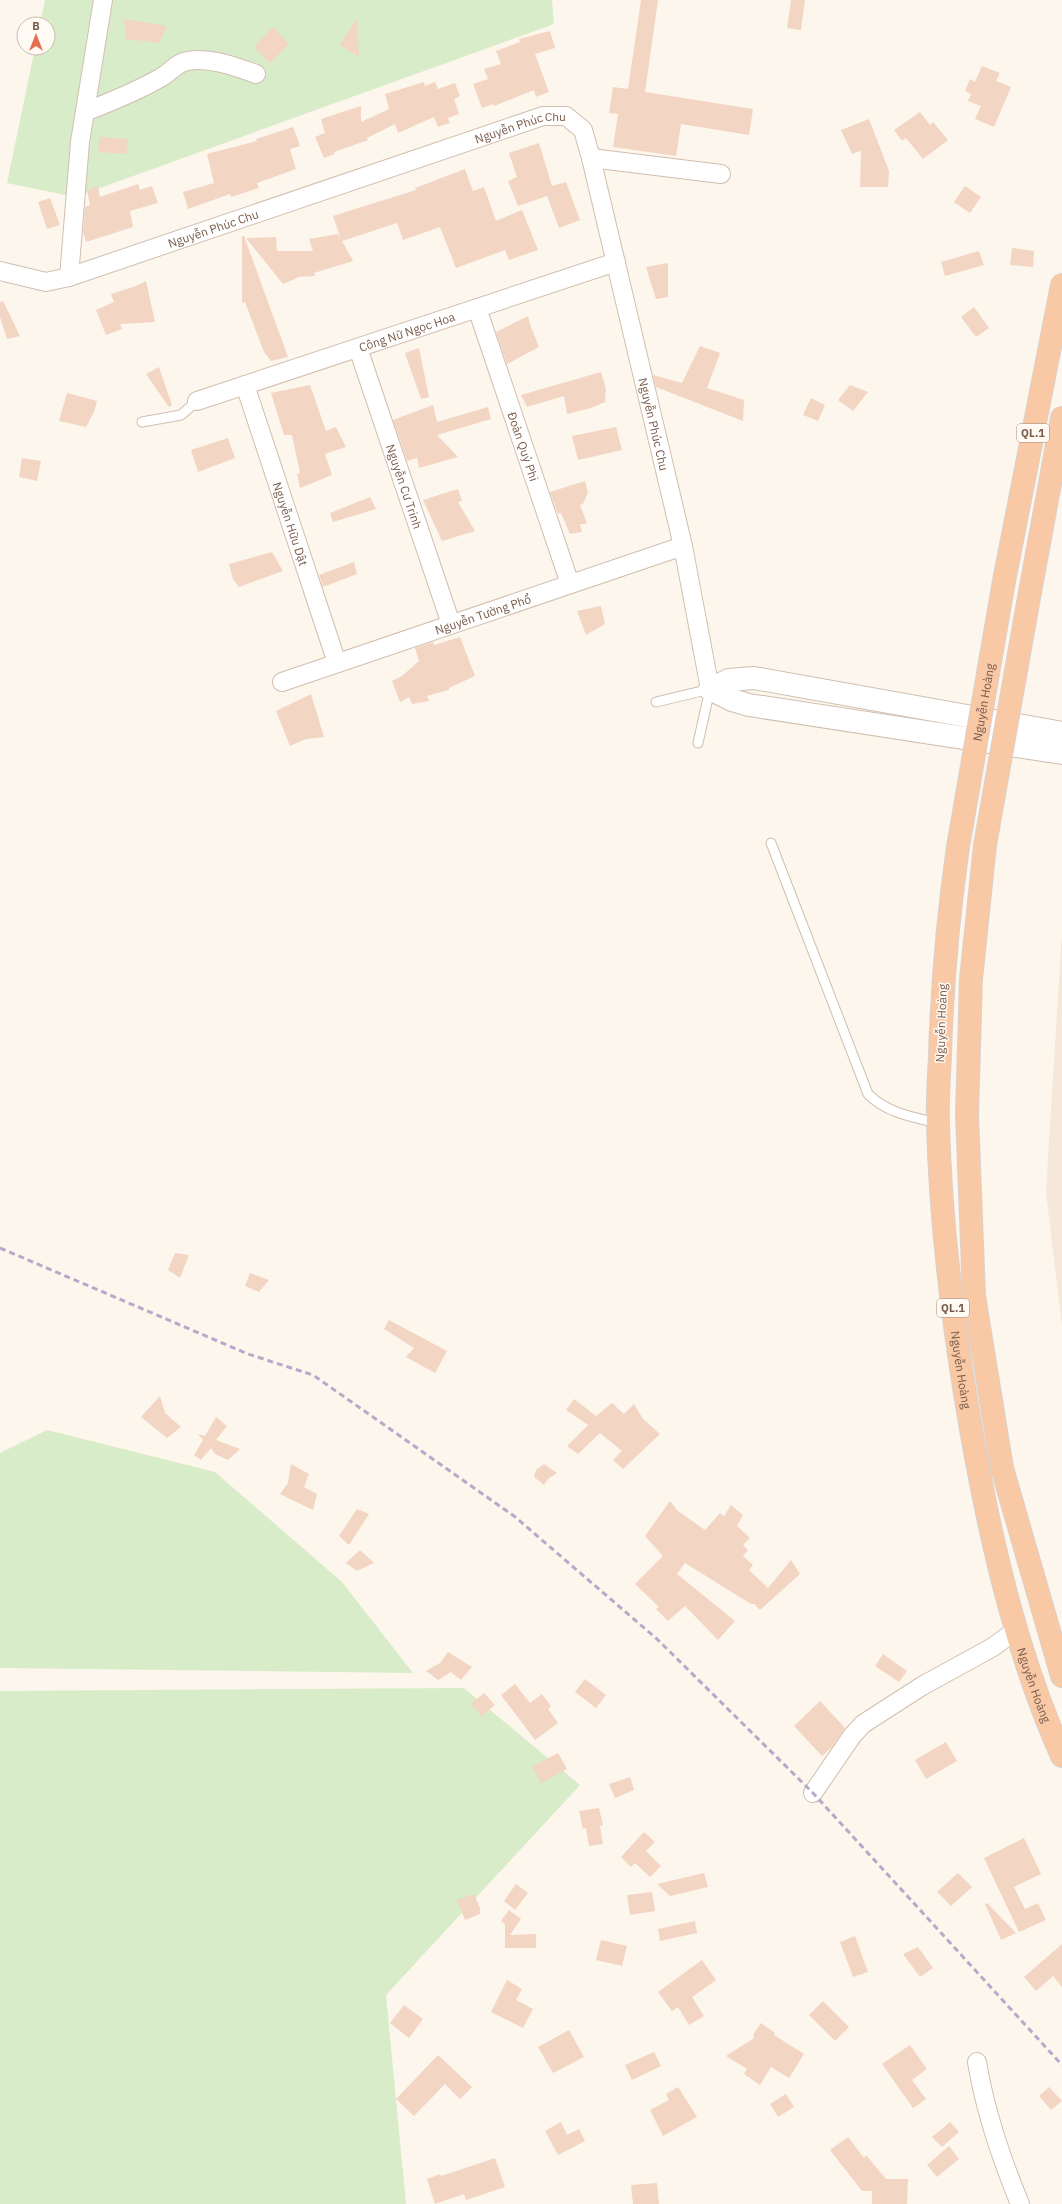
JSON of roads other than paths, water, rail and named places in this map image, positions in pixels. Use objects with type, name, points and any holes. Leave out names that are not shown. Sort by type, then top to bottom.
[{"type":"highway","name":"Nguyễn Hoàng","points":[[1062,285],[1004,581],[958,847],[947,924],[942,985],[938,1123],[943,1221],[960,1368],[987,1514],[1016,1630],[1052,1735],[1062,1756]]},
{"type":"highway","name":"Nguyễn Hoàng","points":[[1062,418],[985,845],[971,979],[967,1114],[974,1296],[1002,1468],[1062,1676]]},
{"type":"street","points":[[69,278],[80,142],[103,0]]},
{"type":"street","points":[[85,112],[144,87],[162,78],[180,63],[188,61],[231,66],[256,74]]},
{"type":"street","name":"Nguyễn Phúc Chu","points":[[0,271],[46,282],[69,278],[543,116],[566,116],[583,130],[591,158],[683,546],[710,688]]},
{"type":"street","points":[[591,158],[721,174]]},
{"type":"street","name":"Công Nữ Ngọc Hoa","points":[[197,401],[616,262]]},
{"type":"street","name":"Đoàn Quý Phi","points":[[477,308],[570,584]]},
{"type":"street","name":"Nguyễn Cư Trinh","points":[[358,348],[451,624]]},
{"type":"street","name":"Nguyễn Hữu Dật","points":[[245,386],[337,663]]},
{"type":"street","name":"Nguyễn Tường Phổ","points":[[282,682],[683,546]]},
{"type":"street","points":[[710,688],[729,680],[754,678],[1062,733]]},
{"type":"street","points":[[710,688],[732,700],[749,705],[1062,752]]},
{"type":"street","points":[[899,728],[904,705]]},
{"type":"street","points":[[813,1794],[852,1736],[863,1724],[922,1686],[993,1647],[1016,1630]]},
{"type":"street","points":[[977,2062],[983,2096],[1006,2169],[1020,2204]]},
{"type":"lane","points":[[142,422],[181,415],[197,401]]},
{"type":"lane","points":[[656,702],[710,688],[698,744]]},
{"type":"lane","points":[[771,843],[868,1094],[875,1102],[892,1112],[938,1123]]},
{"type":"railway","points":[[0,1248],[248,1354],[313,1375],[514,1516],[657,1639],[813,1793],[1062,2065]]}]
